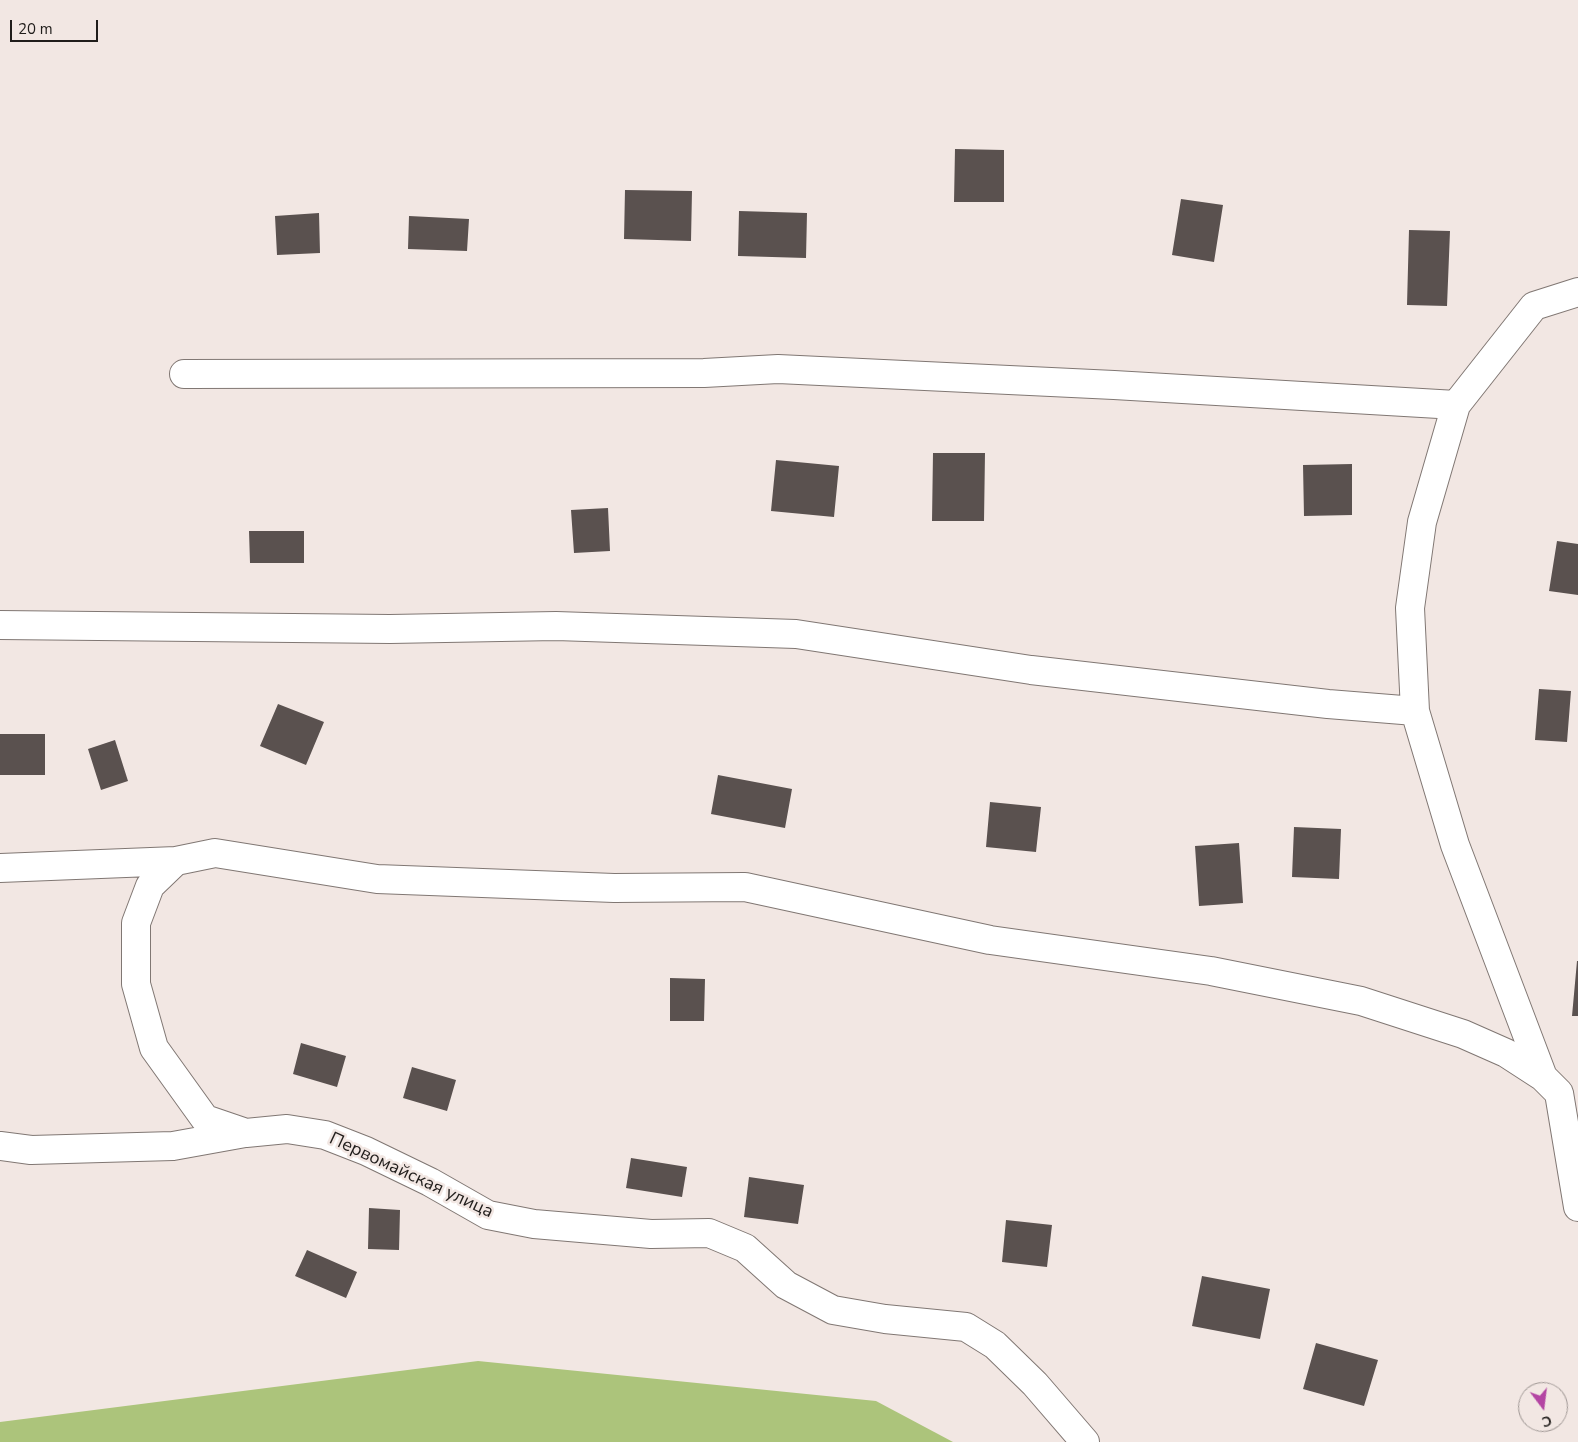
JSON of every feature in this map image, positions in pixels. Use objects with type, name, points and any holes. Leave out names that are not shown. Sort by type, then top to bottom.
[{"type":"street","points":[[1543,1077],[1455,845],[1415,711],[1410,608],[1422,522],[1456,405],[1534,306],[1578,292]]},
{"type":"street","points":[[184,374],[704,372],[778,369],[1114,385],[1456,405]]},
{"type":"street","points":[[0,625],[390,629],[556,626],[796,634],[1031,670],[1328,704],[1415,711]]},
{"type":"street","points":[[0,868],[176,861],[215,853],[377,879],[614,888],[745,887],[990,940],[1211,971],[1361,1001],[1463,1034],[1506,1053],[1543,1077],[1559,1093],[1578,1207]]},
{"type":"street","name":"Первомайская улица","points":[[176,861],[150,886],[136,923],[136,984],[154,1048],[205,1119],[246,1133],[287,1128],[325,1135],[366,1151],[430,1182],[488,1215],[534,1224],[642,1233],[710,1233],[746,1248],[786,1286],[833,1310],[885,1319],[966,1327],[995,1345],[1035,1384],[1085,1442]]},
{"type":"street","points":[[0,1146],[31,1150],[173,1146],[246,1133]]},
{"type":"green space","points":[[478,1361],[876,1401],[953,1442],[0,1442],[0,1422]]},
{"type":"building","points":[[955,149],[1004,150],[1004,202],[954,202]]},
{"type":"building","points":[[625,190],[692,191],[691,241],[624,239]]},
{"type":"building","points":[[1181,199],[1223,205],[1214,262],[1172,255]]},
{"type":"building","points":[[739,211],[807,213],[806,258],[738,256]]},
{"type":"building","points":[[319,213],[320,253],[277,255],[275,216]]},
{"type":"building","points":[[409,216],[469,219],[467,251],[408,249]]},
{"type":"building","points":[[1409,230],[1450,231],[1447,306],[1407,305]]},
{"type":"building","points":[[933,453],[985,453],[984,521],[932,521]]},
{"type":"building","points":[[776,460],[839,466],[834,517],[771,511]]},
{"type":"building","points":[[1352,464],[1352,515],[1304,516],[1303,465]]},
{"type":"building","points":[[608,508],[610,551],[574,553],[571,510]]},
{"type":"building","points":[[249,531],[304,531],[304,563],[250,563]]},
{"type":"building","points":[[1557,541],[1578,544],[1578,595],[1549,591]]},
{"type":"building","points":[[1539,689],[1571,691],[1567,742],[1535,740]]},
{"type":"building","points":[[278,704],[324,722],[306,765],[260,746]]},
{"type":"building","points":[[0,734],[45,734],[45,775],[0,775]]},
{"type":"building","points":[[115,740],[128,781],[101,790],[88,749]]},
{"type":"building","points":[[718,775],[792,789],[785,828],[711,814]]},
{"type":"building","points":[[990,802],[1041,807],[1036,852],[986,847]]},
{"type":"building","points":[[1294,827],[1341,829],[1339,879],[1292,877]]},
{"type":"building","points":[[1239,843],[1243,903],[1199,906],[1195,846]]},
{"type":"building","points":[[1577,961],[1578,1016],[1572,1016]]},
{"type":"building","points":[[670,978],[705,979],[704,1021],[670,1021]]},
{"type":"building","points":[[301,1043],[346,1056],[337,1087],[293,1074]]},
{"type":"building","points":[[412,1067],[456,1080],[447,1111],[403,1098]]},
{"type":"building","points":[[631,1158],[687,1167],[682,1197],[626,1188]]},
{"type":"building","points":[[749,1177],[804,1185],[798,1224],[744,1217]]},
{"type":"building","points":[[369,1208],[400,1210],[399,1250],[368,1249]]},
{"type":"building","points":[[1006,1220],[1052,1225],[1047,1267],[1002,1262]]},
{"type":"building","points":[[307,1250],[357,1272],[346,1298],[295,1276]]},
{"type":"building","points":[[1202,1276],[1270,1289],[1260,1339],[1192,1326]]},
{"type":"building","points":[[1316,1343],[1378,1360],[1364,1406],[1303,1389]]}]
